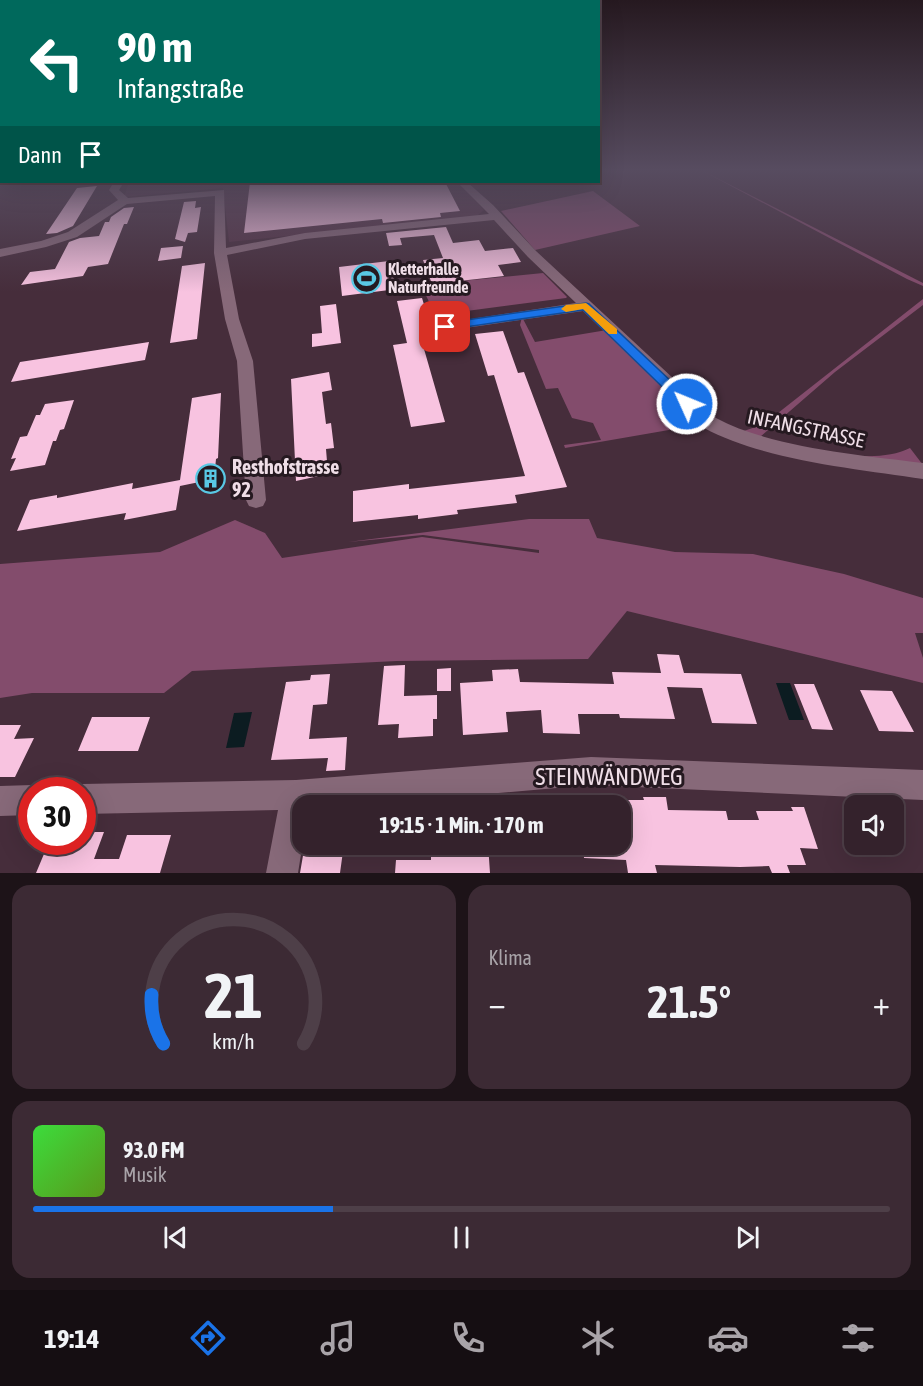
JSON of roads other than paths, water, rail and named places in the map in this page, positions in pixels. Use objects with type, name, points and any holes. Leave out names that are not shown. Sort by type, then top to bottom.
[{"type":"street","points":[[0,253],[67,237],[88,226],[106,210]]},
{"type":"street","points":[[220,210],[220,253],[232,320],[245,362],[256,500]]},
{"type":"street","name":"INFANGSTRASSE","points":[[491,210],[525,247],[693,409],[724,432],[757,442],[834,458],[923,471]]},
{"type":"street","points":[[220,253],[305,236],[497,216]]},
{"type":"street","points":[[445,327],[586,306]]},
{"type":"street","name":"STEINWÄNDWEG","points":[[296,795],[591,771],[923,785]]},
{"type":"street","name":"STEINWÄNDWEG","points":[[96,799],[292,795]]},
{"type":"street","points":[[0,801],[18,800]]},
{"type":"street","points":[[282,873],[292,817]]},
{"type":"place","name":"Kletterhalle Naturfreunde","points":[[367,278]]},
{"type":"place","name":"Resthofstrasse 92","points":[[211,478]]}]
